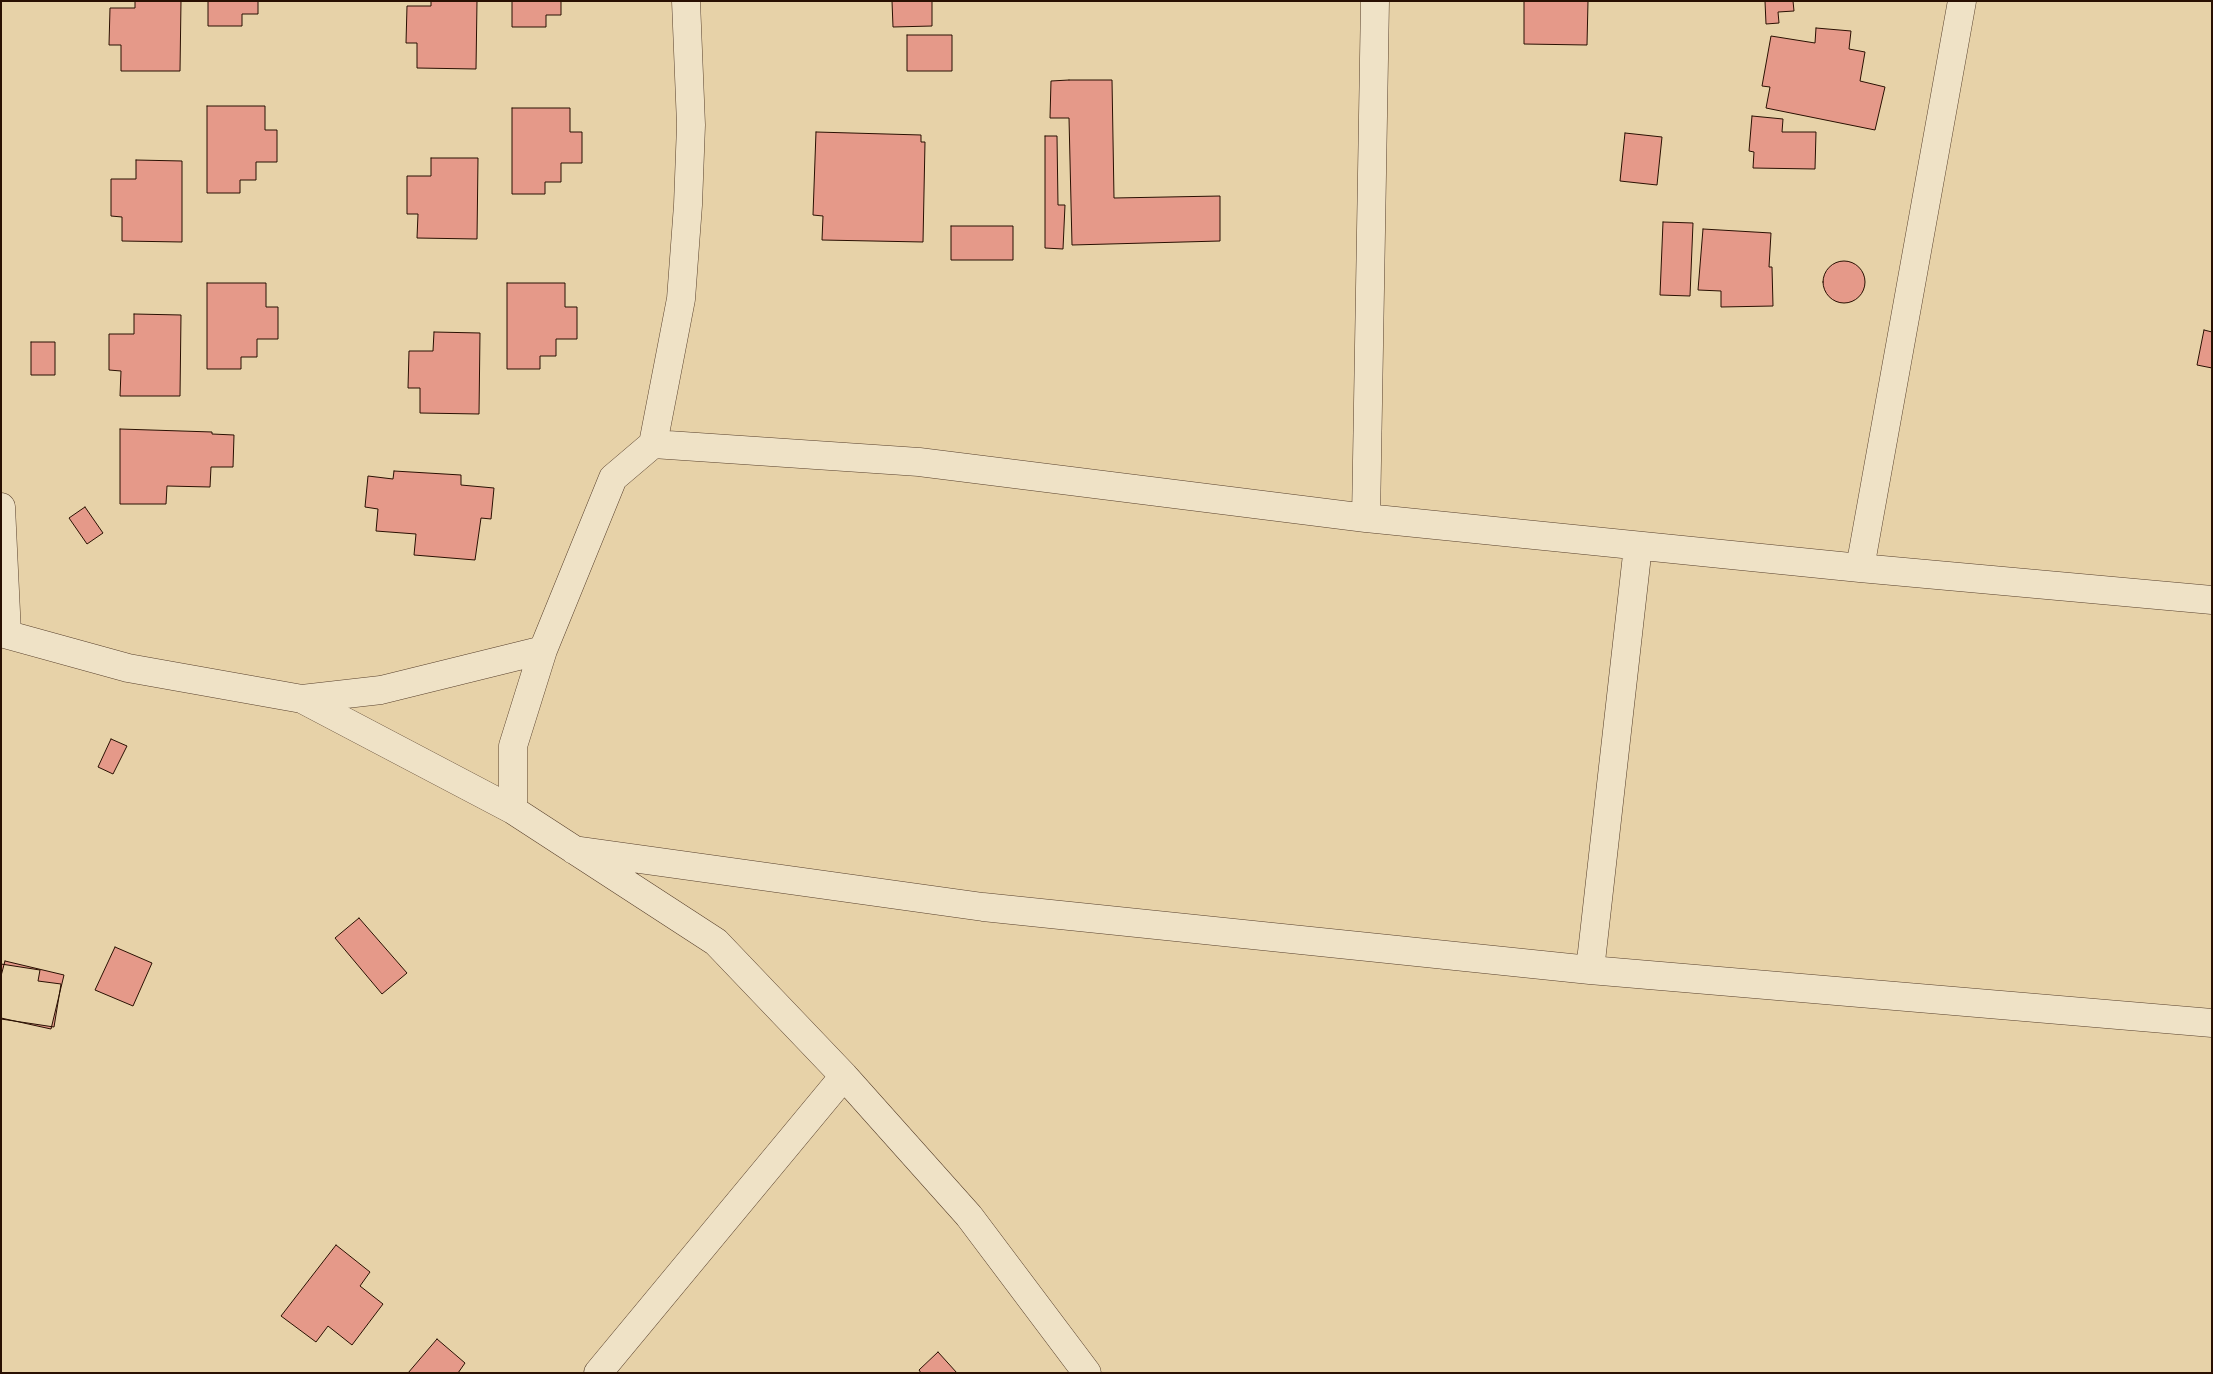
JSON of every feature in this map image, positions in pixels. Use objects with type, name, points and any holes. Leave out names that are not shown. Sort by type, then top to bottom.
[{"type":"street","points":[[512,810],[512,746],[543,650],[614,478],[654,444],[681,299],[688,205],[691,125],[686,1]]},
{"type":"street","points":[[1366,518],[1375,1]]},
{"type":"street","points":[[1860,568],[1962,1]]},
{"type":"street","points":[[654,444],[920,462],[1366,518],[1860,568],[2212,600]]},
{"type":"street","points":[[1,508],[4,633],[128,668],[302,699],[381,690],[543,650]]},
{"type":"street","points":[[1590,970],[1638,546]]},
{"type":"street","points":[[302,699],[512,810],[716,942],[844,1076],[969,1216],[1087,1373]]},
{"type":"street","points":[[574,850],[983,907],[1590,970],[2212,1023]]},
{"type":"street","points":[[598,1373],[844,1076]]},
{"type":"building","points":[[135,1],[181,1],[180,71],[121,71],[121,45],[109,45],[110,8],[135,8]]},
{"type":"building","points":[[208,1],[258,1],[258,14],[242,14],[242,26],[208,26]]},
{"type":"building","points":[[431,1],[477,1],[476,69],[417,68],[417,43],[406,43],[407,6],[431,6]]},
{"type":"building","points":[[512,1],[561,1],[561,15],[546,15],[546,27],[512,27]]},
{"type":"building","points":[[892,1],[932,1],[932,26],[893,27]]},
{"type":"building","points":[[1524,1],[1588,1],[1587,45],[1524,44]]},
{"type":"building","points":[[1765,1],[1793,1],[1794,11],[1778,12],[1779,23],[1766,24]]},
{"type":"building","points":[[1816,28],[1851,31],[1849,49],[1865,52],[1860,81],[1885,87],[1875,130],[1766,108],[1770,87],[1762,86],[1771,36],[1815,43]]},
{"type":"building","points":[[907,35],[952,35],[952,71],[907,71]]},
{"type":"building","points":[[1112,80],[1114,198],[1220,196],[1220,241],[1072,245],[1069,118],[1050,118],[1051,81]]},
{"type":"building","points":[[207,106],[265,106],[265,130],[277,130],[277,162],[256,162],[256,180],[240,180],[240,193],[207,193]]},
{"type":"building","points":[[512,108],[570,108],[570,132],[582,132],[582,163],[561,163],[561,182],[545,182],[545,194],[512,194]]},
{"type":"building","points":[[1752,116],[1783,119],[1782,132],[1816,132],[1815,169],[1753,168],[1754,152],[1749,151]]},
{"type":"building","points":[[816,132],[921,135],[921,142],[925,142],[923,242],[822,240],[823,216],[813,215]]},
{"type":"building","points":[[1625,133],[1662,137],[1657,185],[1620,181]]},
{"type":"building","points":[[1045,136],[1057,136],[1058,205],[1065,205],[1063,249],[1045,248]]},
{"type":"building","points":[[431,158],[478,158],[477,239],[417,238],[418,214],[407,214],[407,176],[431,176]]},
{"type":"building","points":[[136,160],[182,161],[182,242],[122,241],[122,217],[111,216],[111,179],[136,179]]},
{"type":"building","points":[[1663,222],[1693,223],[1690,296],[1660,295]]},
{"type":"building","points":[[951,226],[1013,226],[1013,260],[951,260]]},
{"type":"building","points":[[1703,229],[1771,233],[1769,267],[1772,267],[1773,306],[1721,307],[1721,291],[1698,290]]},
{"type":"building","points":[[1844,261],[1859,267],[1865,282],[1859,297],[1844,303],[1829,297],[1823,282],[1829,267]]},
{"type":"building","points":[[207,283],[266,283],[266,307],[278,307],[278,339],[257,339],[257,357],[241,357],[241,369],[207,369]]},
{"type":"building","points":[[507,283],[565,283],[565,307],[577,307],[577,339],[556,339],[556,356],[540,356],[540,369],[507,369]]},
{"type":"building","points":[[134,314],[181,315],[180,396],[120,396],[121,371],[109,370],[109,334],[134,334]]},
{"type":"building","points":[[2204,330],[2212,332],[2212,368],[2197,365]]},
{"type":"building","points":[[434,332],[480,333],[479,414],[420,413],[420,388],[408,388],[409,351],[433,351]]},
{"type":"building","points":[[31,342],[55,342],[55,375],[31,375]]},
{"type":"building","points":[[120,429],[212,432],[212,434],[234,435],[233,467],[211,467],[210,487],[167,486],[166,504],[120,504]]},
{"type":"building","points":[[394,471],[461,475],[461,485],[494,488],[491,519],[481,518],[475,560],[414,555],[416,534],[376,531],[378,509],[365,507],[368,476],[393,479]]},
{"type":"building","points":[[85,507],[103,533],[87,544],[69,518]]},
{"type":"building","points":[[111,739],[127,746],[113,774],[98,767]]},
{"type":"building","points":[[359,918],[407,973],[382,994],[335,938]]},
{"type":"building","points":[[115,947],[152,963],[133,1006],[95,990]]},
{"type":"building","points":[[5,961],[64,975],[51,1029],[1,1018],[1,976]]},
{"type":"building","points":[[1,964],[40,970],[38,981],[61,984],[54,1027],[1,1019]]},
{"type":"building","points":[[336,1245],[370,1272],[360,1286],[383,1304],[352,1345],[328,1326],[316,1342],[281,1316]]},
{"type":"building","points":[[437,1339],[465,1363],[458,1373],[408,1373]]},
{"type":"building","points":[[938,1352],[957,1373],[921,1373],[919,1370]]}]
